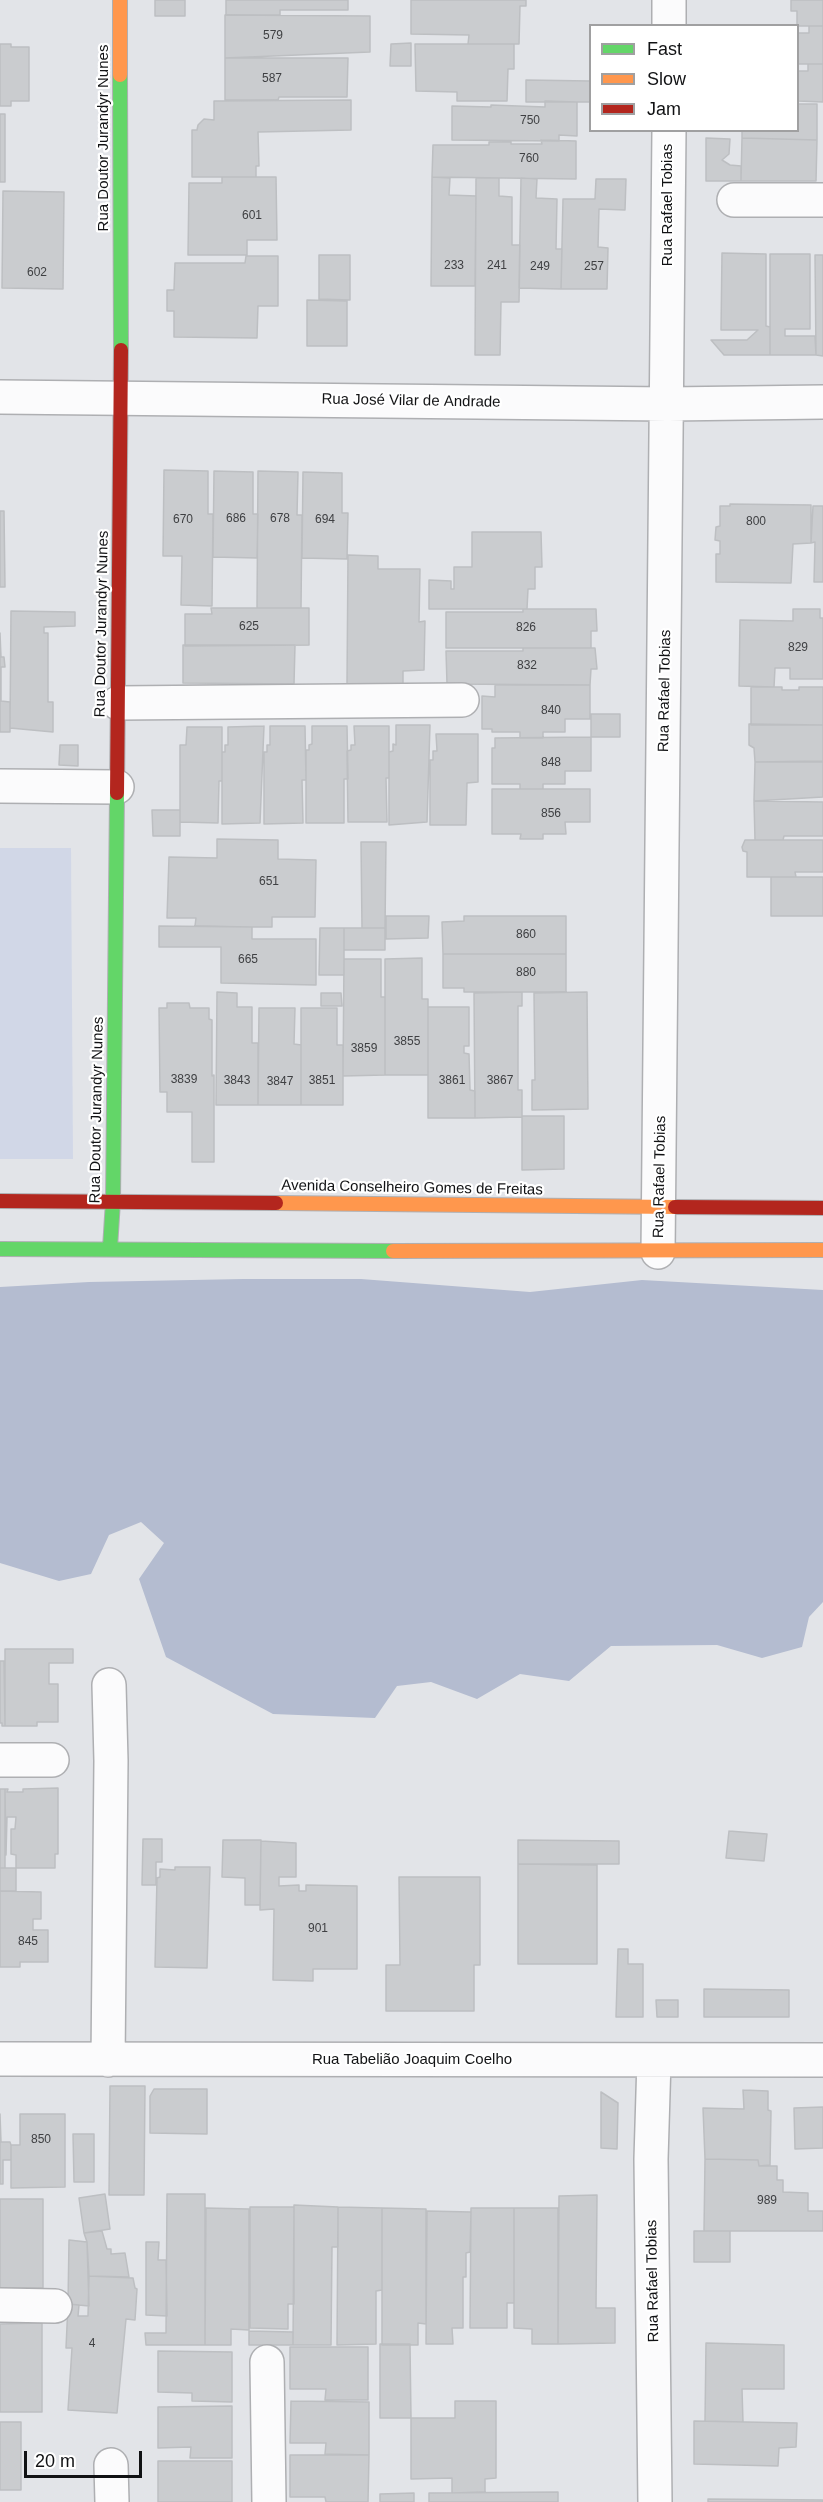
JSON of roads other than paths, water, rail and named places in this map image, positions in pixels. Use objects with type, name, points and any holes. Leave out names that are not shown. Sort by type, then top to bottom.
[{"type":"street","name":"Rua Doutor Jurandyr Nunes","points":[[110,1248],[113,1201],[121,399],[120,0]]},
{"type":"street","points":[[669,0],[669,24]]},
{"type":"street","name":"Rua Rafael Tobias","points":[[658,1252],[669,132]]},
{"type":"street","points":[[734,200],[823,200]]},
{"type":"street","name":"Rua José Vilar de Andrade","points":[[0,397],[668,404],[823,402]]},
{"type":"street","points":[[118,703],[462,700]]},
{"type":"street","points":[[0,786],[117,787]]},
{"type":"street","name":"Avenida Conselheiro Gomes de Freitas","points":[[0,1201],[823,1208]]},
{"type":"street","points":[[0,1249],[658,1252],[823,1250]]},
{"type":"street","points":[[108,2060],[111,1773],[109,1685]]},
{"type":"street","points":[[0,1760],[52,1760]]},
{"type":"street","name":"Rua Tabelião Joaquim Coelho","points":[[0,2059],[823,2060]]},
{"type":"street","name":"Rua Rafael Tobias","points":[[654,2060],[651,2159],[655,2502]]},
{"type":"street","points":[[0,2305],[55,2306]]},
{"type":"street","points":[[267,2362],[269,2502]]},
{"type":"street","points":[[111,2465],[112,2502]]}]
